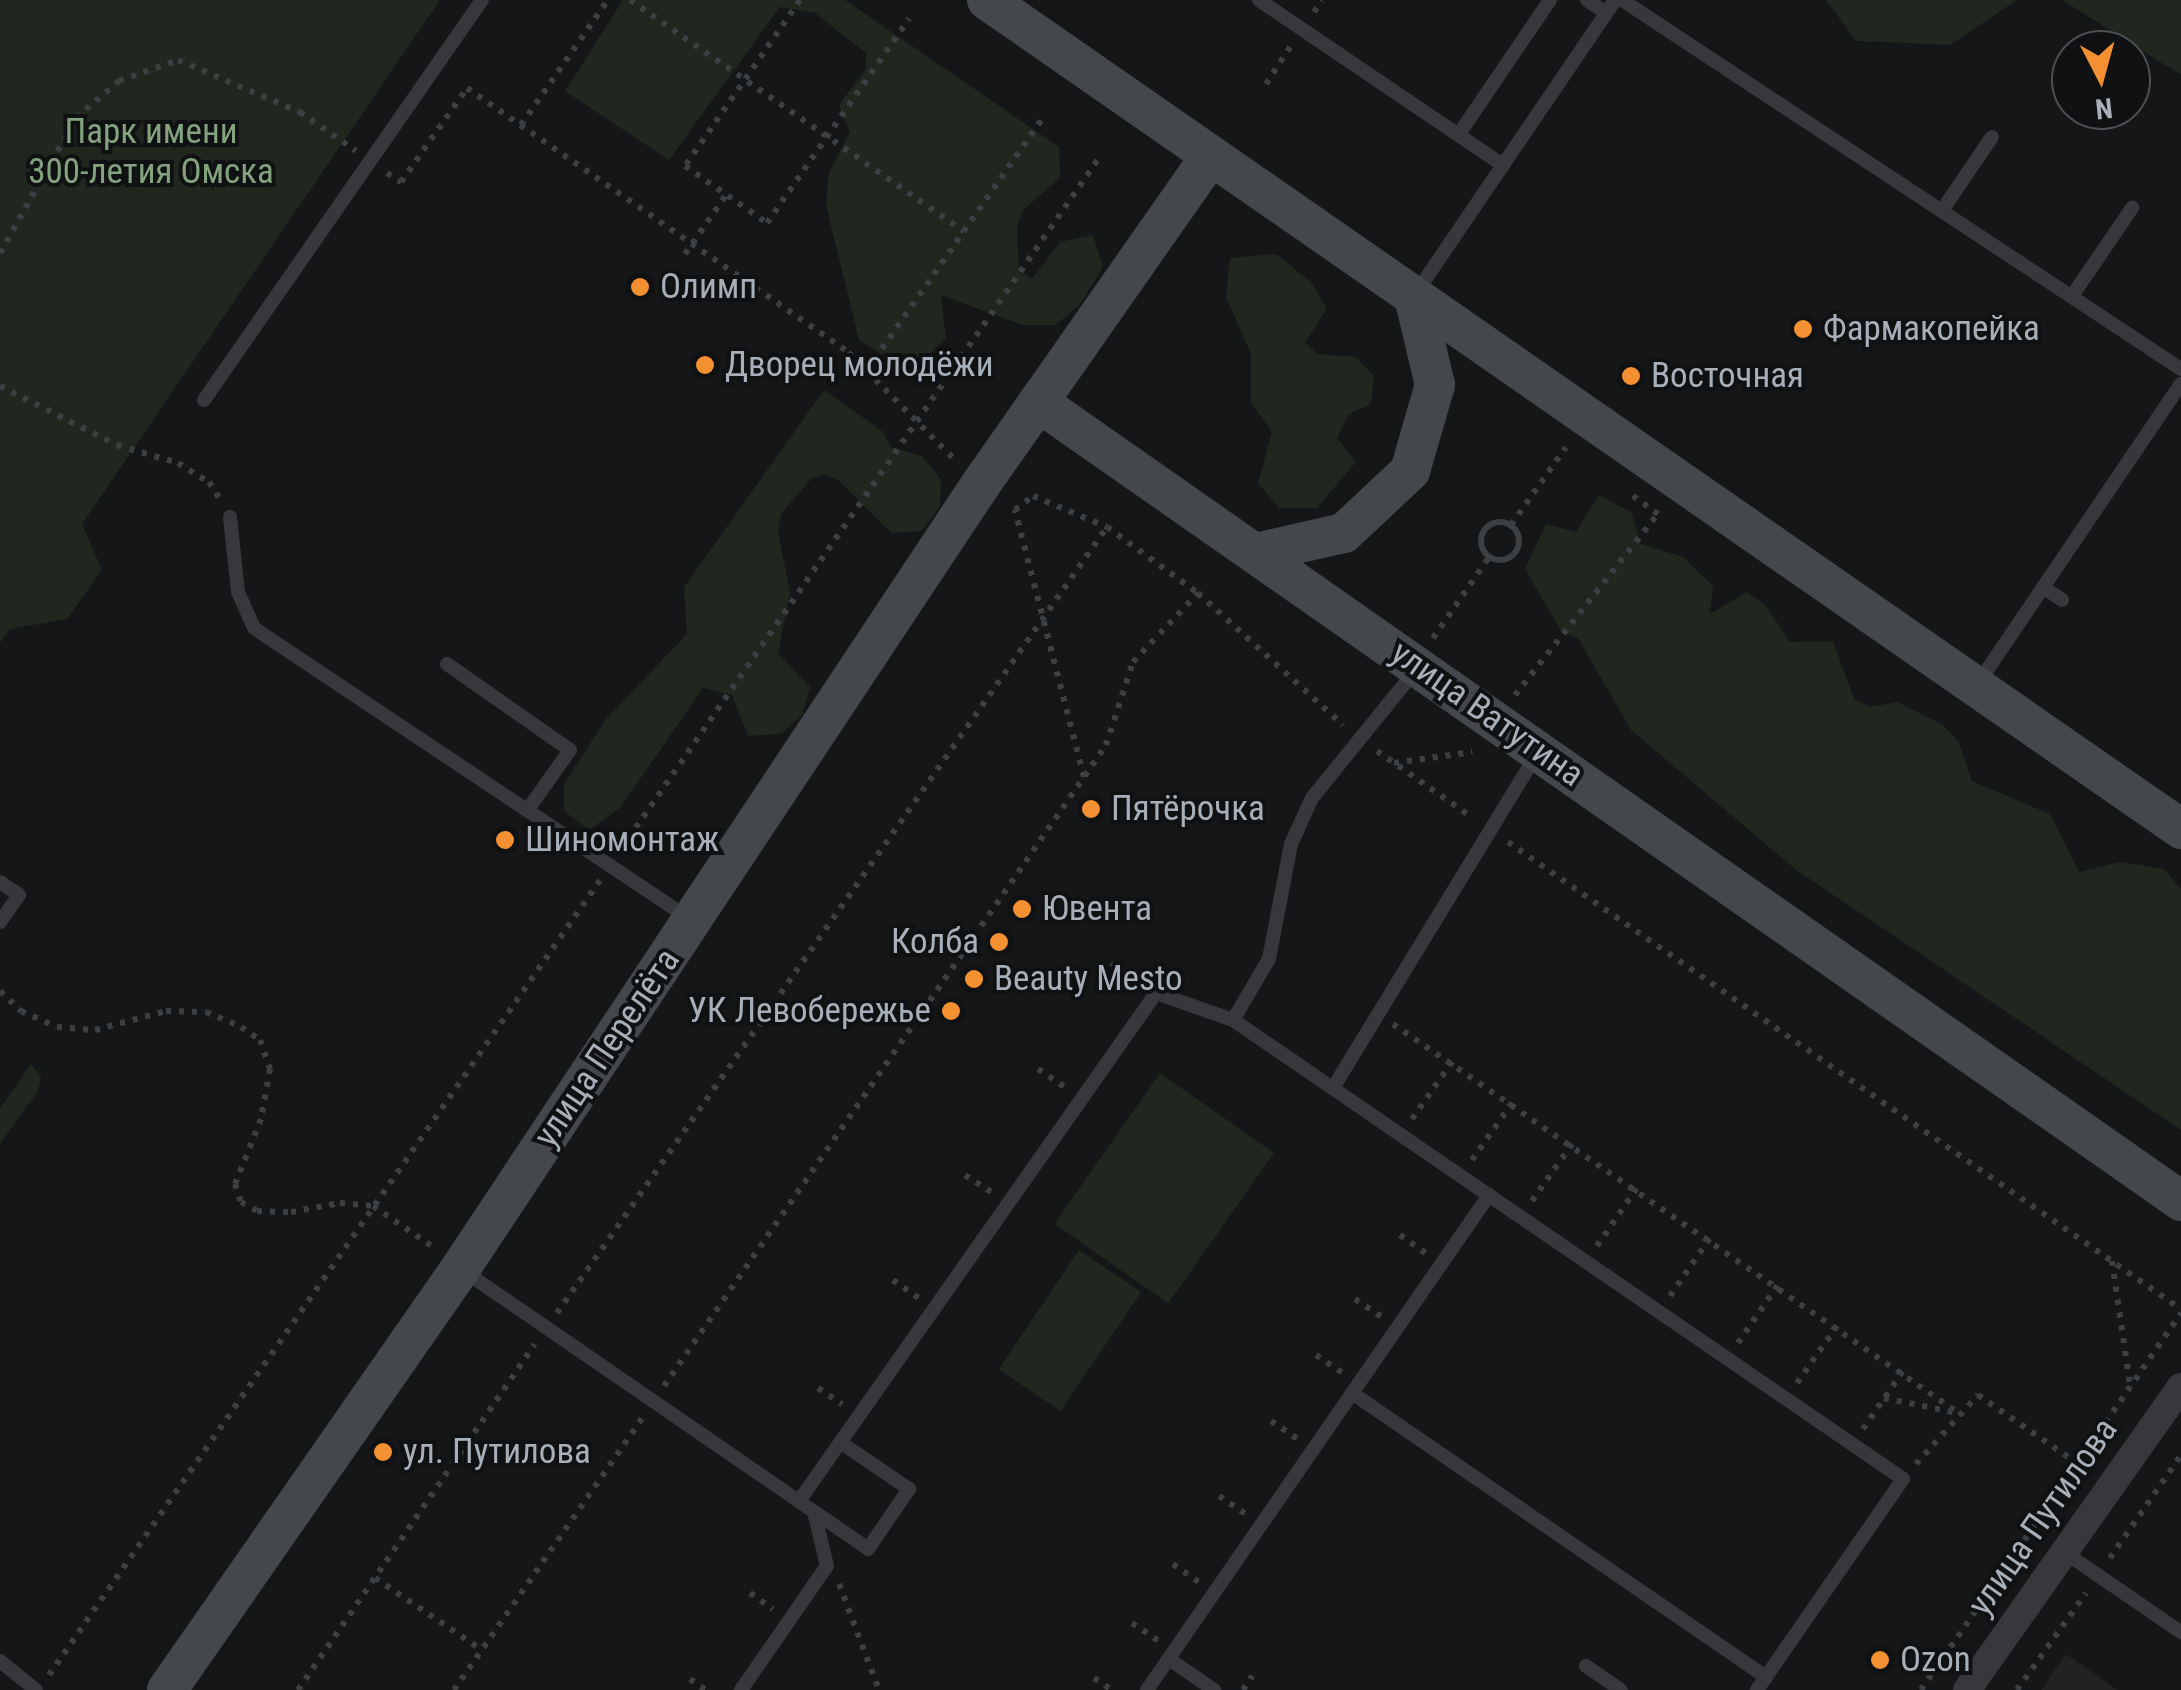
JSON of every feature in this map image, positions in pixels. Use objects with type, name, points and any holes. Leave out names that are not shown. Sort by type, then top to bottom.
[{"type":"main road","points":[[987,0],[2181,829]]},
{"type":"main road","points":[[1038,402],[1211,156]]},
{"type":"main road","points":[[1256,553],[1344,533],[1410,472],[1435,385],[1414,298]]},
{"type":"main road","name":"улица Ватутина","points":[[1038,402],[1256,553],[1430,660],[1538,750],[2181,1201]]},
{"type":"main road","name":"улица Перелёта","points":[[167,1690],[460,1269],[1038,402]]},
{"type":"street","name":"улица Путилова","points":[[1967,1690],[2181,1387]]},
{"type":"lane","points":[[204,400],[482,0]]},
{"type":"lane","points":[[1259,0],[1504,165]]},
{"type":"lane","points":[[1459,134],[1550,0]]},
{"type":"lane","points":[[1587,0],[1614,4],[1943,209],[2181,369]]},
{"type":"lane","points":[[1414,298],[1614,4]]},
{"type":"lane","points":[[1943,209],[1992,137]]},
{"type":"lane","points":[[2072,296],[2132,208]]},
{"type":"lane","points":[[1976,687],[2181,384]]},
{"type":"lane","points":[[230,517],[238,592],[254,628],[692,920]]},
{"type":"lane","points":[[2043,587],[2062,600]]},
{"type":"lane","points":[[1234,1020],[1269,958],[1291,844],[1312,798],[1357,737],[1430,660]]},
{"type":"lane","points":[[447,664],[570,750],[529,808]]},
{"type":"lane","points":[[1333,1088],[1538,750]]},
{"type":"lane","points":[[0,882],[19,895],[0,922]]},
{"type":"lane","points":[[799,1501],[1156,993],[1234,1020],[1903,1480],[1762,1684],[1352,1393]]},
{"type":"lane","points":[[1148,1690],[1489,1195]]},
{"type":"lane","points":[[460,1269],[868,1549],[909,1489],[840,1442]]},
{"type":"lane","points":[[741,1690],[826,1566],[814,1512]]},
{"type":"lane","points":[[2064,1552],[2181,1632]]},
{"type":"lane","points":[[1169,1659],[1214,1690]]},
{"type":"lane","points":[[0,1662],[37,1690]]},
{"type":"lane","points":[[1586,1666],[1621,1690]]},
{"type":"path","points":[[521,125],[608,0]]},
{"type":"path","points":[[630,0],[964,231]]},
{"type":"path","points":[[800,0],[685,166],[767,223],[909,18]]},
{"type":"path","points":[[0,254],[76,118],[119,81],[178,60],[300,112],[401,182],[467,88],[867,370],[920,418],[965,472]]},
{"type":"path","points":[[867,370],[1044,115]]},
{"type":"path","points":[[37,1690],[1101,155]]},
{"type":"path","points":[[685,254],[726,194]]},
{"type":"path","points":[[0,386],[116,445],[178,463],[209,482],[230,517]]},
{"type":"path","points":[[1511,526],[1564,446]]},
{"type":"path","points":[[1084,776],[1015,510],[1033,496],[1107,528],[1198,592],[1357,737],[2181,1311],[1921,1690]]},
{"type":"path","points":[[1498,690],[1512,700],[1658,514]]},
{"type":"path","points":[[1497,522],[1511,526],[1519,538],[1516,552],[1504,560],[1489,557],[1482,545],[1484,530],[1497,522]]},
{"type":"path","points":[[298,1690],[546,1328],[1107,528]]},
{"type":"path","points":[[1430,660],[1429,643],[1489,557]]},
{"type":"path","points":[[454,1690],[1106,745],[1132,662],[1198,592]]},
{"type":"path","points":[[1394,764],[1472,752]]},
{"type":"path","points":[[1111,962],[1156,993]]},
{"type":"path","points":[[0,991],[21,1011],[57,1026],[95,1030],[166,1011],[206,1012],[241,1026],[260,1040],[270,1069],[260,1119],[235,1184],[241,1202],[274,1211],[374,1206],[460,1269]]},
{"type":"path","points":[[1378,1014],[1572,1143],[1960,1414]]},
{"type":"path","points":[[1401,1135],[1452,1061]]},
{"type":"path","points":[[1038,1068],[1081,1098]]},
{"type":"path","points":[[1461,1176],[1512,1102]]},
{"type":"path","points":[[1520,1217],[1572,1143]]},
{"type":"path","points":[[965,1174],[1008,1203]]},
{"type":"path","points":[[1586,1262],[1637,1188]]},
{"type":"path","points":[[1659,1312],[1710,1238]]},
{"type":"path","points":[[2112,1261],[2130,1386]]},
{"type":"path","points":[[1727,1359],[1778,1285]]},
{"type":"path","points":[[1786,1399],[1837,1326]]},
{"type":"path","points":[[1852,1445],[1903,1371]]},
{"type":"path","points":[[1903,1480],[1978,1395],[2077,1463]]},
{"type":"path","points":[[1884,1398],[1960,1414]]},
{"type":"path","points":[[826,1566],[844,1592],[879,1690]]},
{"type":"path","points":[[375,1578],[482,1650]]},
{"type":"path","points":[[1243,1690],[1252,1676]]},
{"type":"path","points":[[1094,1678],[1112,1690]]},
{"type":"path","points":[[690,1679],[706,1690]]},
{"type":"shaded area","points":[[2066,1654],[2118,1690],[2041,1690]]},
{"type":"green space","name":"Парк имени 300-летия Омска","points":[[0,0],[440,0],[82,524],[102,570],[67,619],[10,629],[0,643]]},
{"type":"green space","points":[[623,0],[845,0],[1059,147],[1060,178],[1023,210],[1017,225],[1019,271],[1032,279],[1060,242],[1093,235],[1103,267],[1079,306],[1055,325],[1023,325],[941,295],[946,338],[925,359],[896,363],[859,340],[826,205],[829,172],[850,132],[839,105],[866,69],[866,53],[815,13],[780,7],[669,160],[565,91]]},
{"type":"green space","points":[[1826,0],[2017,0],[1950,45],[1856,41]]},
{"type":"green space","points":[[2062,0],[2181,0],[2181,75],[2151,56],[2151,30],[2110,30]]},
{"type":"green space","points":[[1276,254],[1311,282],[1327,309],[1305,342],[1317,354],[1356,357],[1374,376],[1371,404],[1349,414],[1337,438],[1356,462],[1317,508],[1279,508],[1258,483],[1272,432],[1251,402],[1251,354],[1226,297],[1230,258]]},
{"type":"green space","points":[[824,390],[882,431],[891,447],[922,456],[941,480],[940,506],[922,531],[891,533],[839,481],[825,474],[811,479],[781,514],[778,531],[790,593],[778,653],[810,687],[802,715],[781,734],[748,736],[732,695],[703,688],[620,808],[589,830],[564,811],[564,784],[606,719],[687,634],[684,587]]},
{"type":"green space","points":[[1599,495],[1631,512],[1641,544],[1683,557],[1713,586],[1710,614],[1747,592],[1766,606],[1790,642],[1833,641],[1854,699],[1870,707],[1897,702],[1943,725],[1959,742],[1972,781],[2050,814],[2079,872],[2121,862],[2164,869],[2181,889],[2181,1130],[1795,869],[1631,730],[1578,638],[1561,631],[1525,569],[1546,524],[1576,532]]},
{"type":"green space","points":[[31,1064],[41,1076],[38,1091],[0,1144],[0,1108]]},
{"type":"green space","points":[[1160,1073],[1274,1153],[1168,1303],[1054,1224]]},
{"type":"green space","points":[[1079,1250],[1141,1292],[1061,1411],[998,1369]]},
{"type":"place","name":"Олимп","points":[[640,287]]},
{"type":"place","name":"Фармакопейка","points":[[1803,329]]},
{"type":"place","name":"Дворец молодёжи","points":[[705,365]]},
{"type":"place","name":"Восточная","points":[[1631,376]]},
{"type":"place","name":"Пятёрочка","points":[[1091,809]]},
{"type":"place","name":"Шиномонтаж","points":[[505,840]]},
{"type":"place","name":"Ювента","points":[[1022,909]]},
{"type":"place","name":"Колба","points":[[999,942]]},
{"type":"place","name":"Beauty Mesto","points":[[974,979]]},
{"type":"place","name":"УК Левобережье","points":[[951,1011]]},
{"type":"place","name":"ул. Путилова","points":[[383,1452]]},
{"type":"place","name":"Ozon","points":[[1880,1660]]}]
